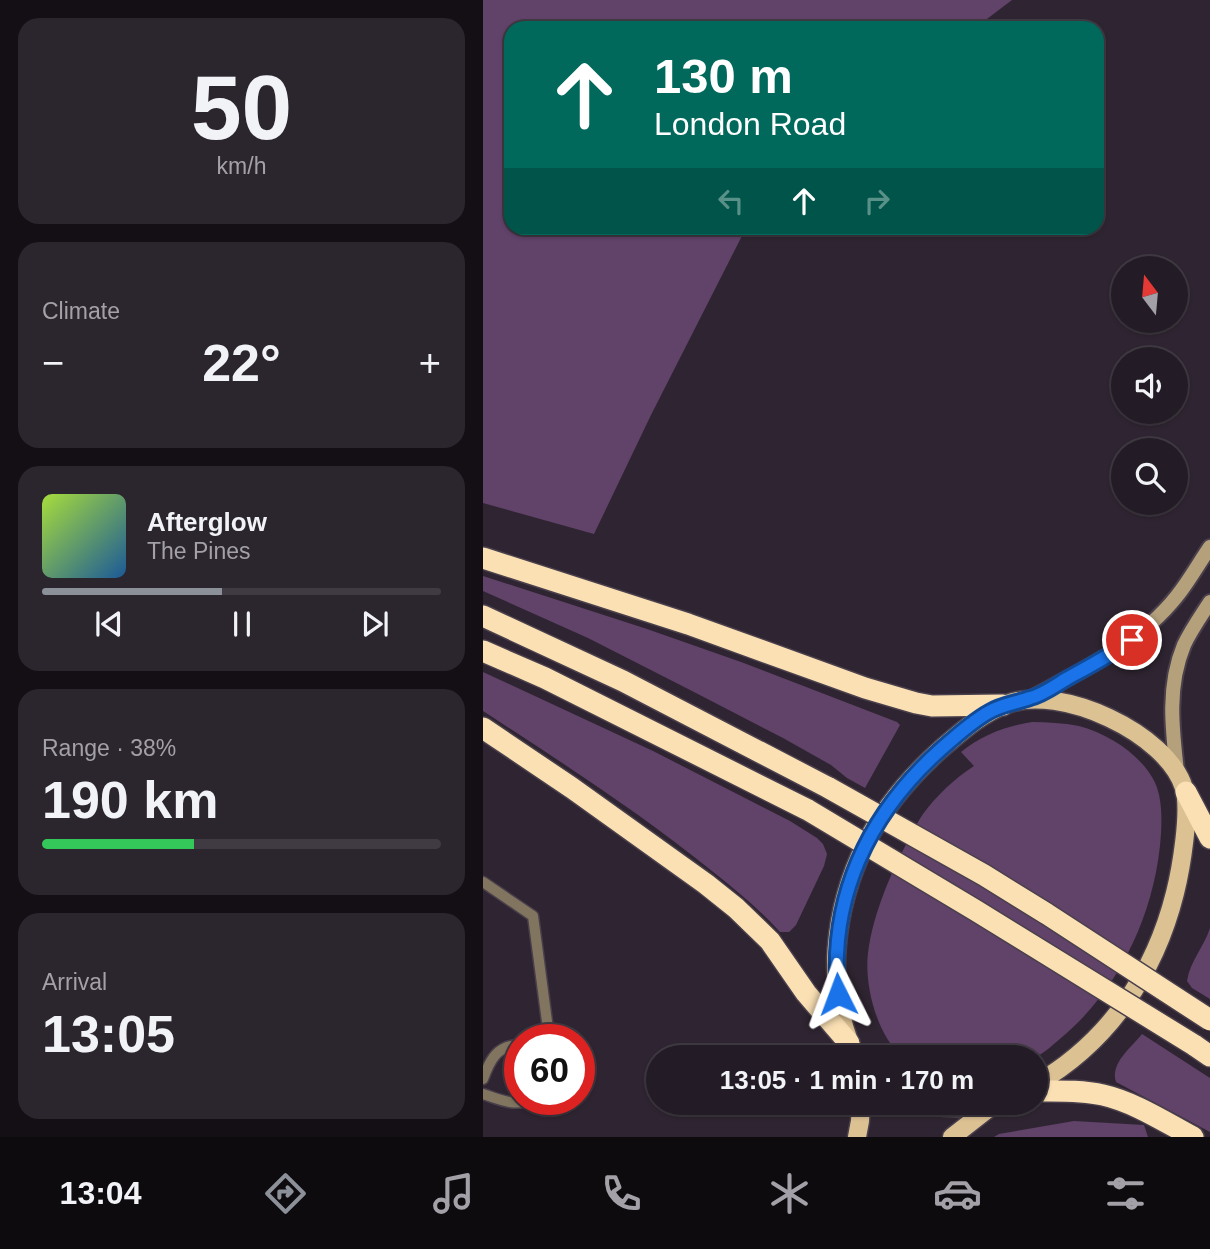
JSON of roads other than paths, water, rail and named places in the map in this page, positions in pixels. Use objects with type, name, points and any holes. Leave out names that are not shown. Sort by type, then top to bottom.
[{"type":"highway","points":[[483,558],[676,620],[893,697],[932,706],[1003,705]]},
{"type":"highway","points":[[483,616],[623,681],[829,788],[984,875],[1210,1020]]},
{"type":"highway","points":[[483,650],[545,678],[808,810],[1202,1051]]},
{"type":"highway","points":[[483,728],[572,788],[736,908],[770,942],[806,993],[849,1045]]},
{"type":"highway","points":[[1186,792],[1210,838]]},
{"type":"highway","points":[[1048,1091],[1104,1095],[1155,1116],[1193,1137]]},
{"type":"main road","points":[[851,1045],[844,1028],[837,979],[839,925],[851,879],[866,842],[885,813],[925,764],[966,728],[989,712],[1003,705],[1031,698],[1115,652],[1146,628],[1177,596],[1210,547]]},
{"type":"main road","points":[[1048,1076],[1084,1050],[1124,1007],[1146,971],[1168,919],[1180,872],[1186,792],[1177,771],[1172,730],[1174,677],[1184,645],[1210,603]]},
{"type":"main road","points":[[1031,698],[1081,707],[1121,723],[1159,751],[1177,771]]},
{"type":"main road","points":[[857,1137],[860,1115]]},
{"type":"main road","points":[[952,1137],[981,1115]]},
{"type":"lane","points":[[483,882],[533,916],[547,1024]]},
{"type":"lane","points":[[483,1079],[491,1059],[504,1047]]},
{"type":"lane","points":[[483,1094],[504,1101]]}]
